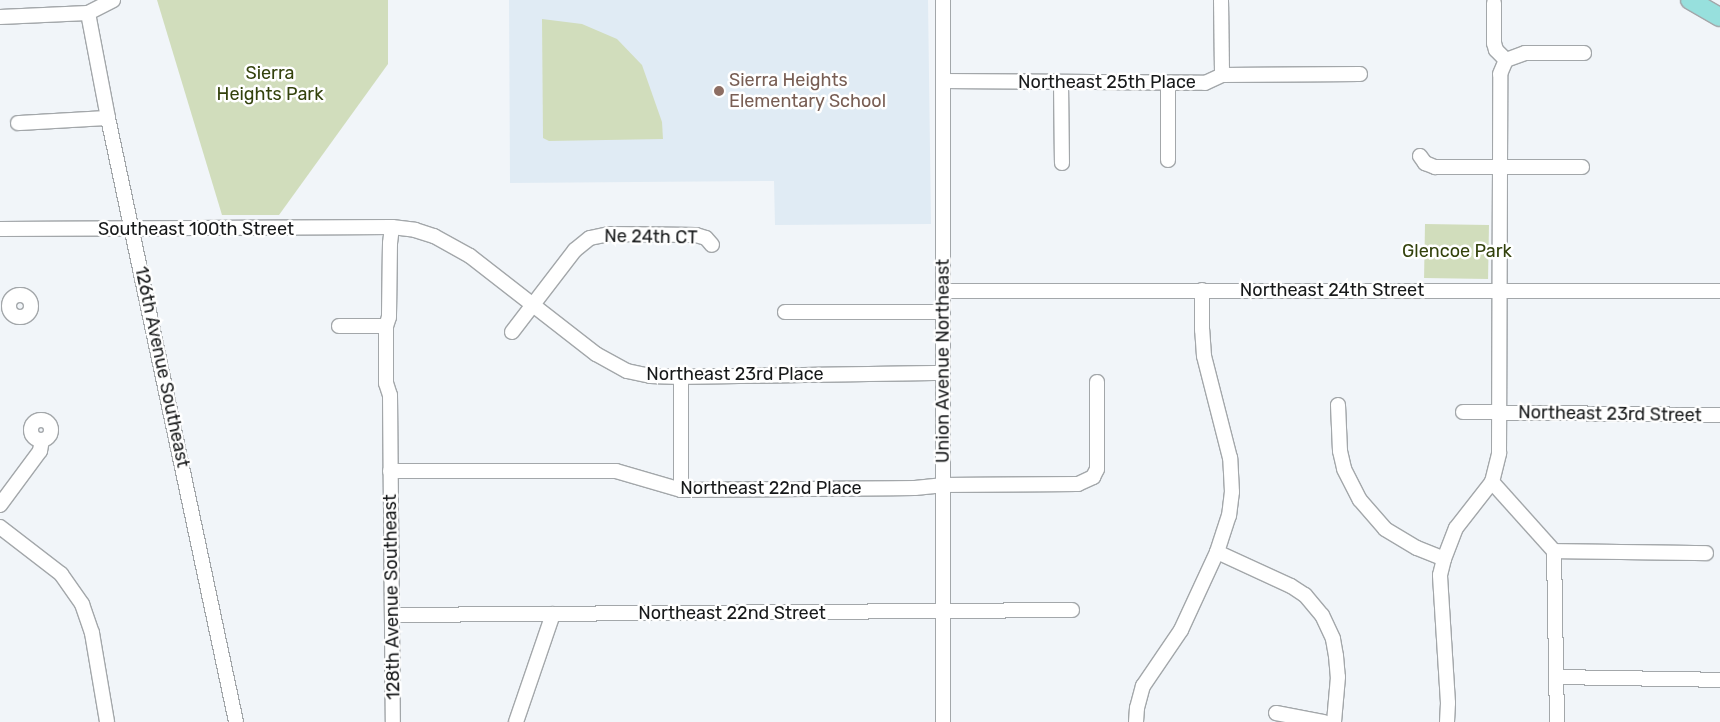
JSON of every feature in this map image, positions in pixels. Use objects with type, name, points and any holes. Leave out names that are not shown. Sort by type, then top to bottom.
[{"type":"main road","points":[[1690,0],[1720,17]]},
{"type":"street","points":[[0,17],[88,13],[113,0]]},
{"type":"street","name":"Union Avenue Northeast","points":[[943,0],[943,722]]},
{"type":"street","points":[[1221,0],[1222,75]]},
{"type":"street","points":[[1494,3],[1494,43],[1496,50],[1506,60]]},
{"type":"street","name":"126th Avenue Southeast","points":[[88,13],[108,118],[236,722]]},
{"type":"street","points":[[1447,722],[1448,703],[1440,590],[1444,560],[1456,528],[1492,482],[1499,453],[1501,413],[1500,74],[1506,60],[1524,53],[1584,53]]},
{"type":"street","name":"Northeast 25th Place","points":[[943,82],[1206,83],[1222,75],[1360,74]]},
{"type":"street","points":[[1061,83],[1062,163]]},
{"type":"street","points":[[1168,83],[1168,160]]},
{"type":"street","points":[[18,123],[108,118]]},
{"type":"street","points":[[1420,156],[1426,163],[1435,167],[1582,167]]},
{"type":"street","name":"Southeast 100th Street","points":[[0,229],[133,230],[392,226]]},
{"type":"street","name":"Northeast 23rd Place","points":[[392,226],[415,230],[448,242],[470,256],[610,364],[627,371],[650,376],[943,373]]},
{"type":"street","name":"128th Avenue Southeast","points":[[392,226],[389,317],[386,326],[393,722]]},
{"type":"street","name":"Ne 24th CT","points":[[512,332],[575,250],[590,238],[597,235],[696,235],[706,238],[712,245]]},
{"type":"street","points":[[1136,722],[1137,708],[1143,686],[1177,638],[1217,552],[1229,516],[1232,478],[1226,440],[1204,356],[1202,290]]},
{"type":"street","name":"Northeast 24th Street","points":[[943,291],[1720,291]]},
{"type":"street","points":[[785,312],[943,312]]},
{"type":"street","points":[[339,326],[386,326]]},
{"type":"street","points":[[681,376],[681,490]]},
{"type":"street","name":"Northeast 22nd Place","points":[[390,471],[616,471],[681,490],[915,488],[1078,484],[1093,478],[1098,459],[1097,382]]},
{"type":"street","points":[[1338,405],[1340,452],[1344,469],[1360,500],[1385,529],[1417,548],[1444,560]]},
{"type":"street","name":"Northeast 23rd Street","points":[[1463,412],[1720,415]]},
{"type":"street","points":[[0,505],[40,451],[42,440]]},
{"type":"street","points":[[1492,482],[1554,551],[1557,722]]},
{"type":"street","points":[[0,527],[61,574],[82,604],[92,633],[107,722]]},
{"type":"street","points":[[1554,551],[1706,553]]},
{"type":"street","points":[[1217,552],[1291,586],[1305,595],[1322,615],[1333,639],[1336,656],[1338,684],[1334,722]]},
{"type":"street","name":"Northeast 22nd Street","points":[[392,614],[1072,610]]},
{"type":"street","points":[[516,722],[553,614]]},
{"type":"street","points":[[1556,677],[1720,680]]},
{"type":"street","points":[[1276,713],[1324,722]]},
{"type":"shaded area","name":"Sierra Heights Elementary School","points":[[509,0],[928,0],[931,224],[775,225],[774,181],[510,183]]},
{"type":"green space","name":"Sierra Heights Park","points":[[157,0],[388,0],[388,64],[279,215],[222,215]]},
{"type":"green space","points":[[542,19],[582,24],[617,39],[642,65],[662,122],[663,139],[549,141],[543,138]]},
{"type":"green space","name":"Glencoe Park","points":[[1425,224],[1489,225],[1488,279],[1424,278]]},
{"type":"place","name":"Sierra Heights Elementary School","points":[[719,91]]}]
